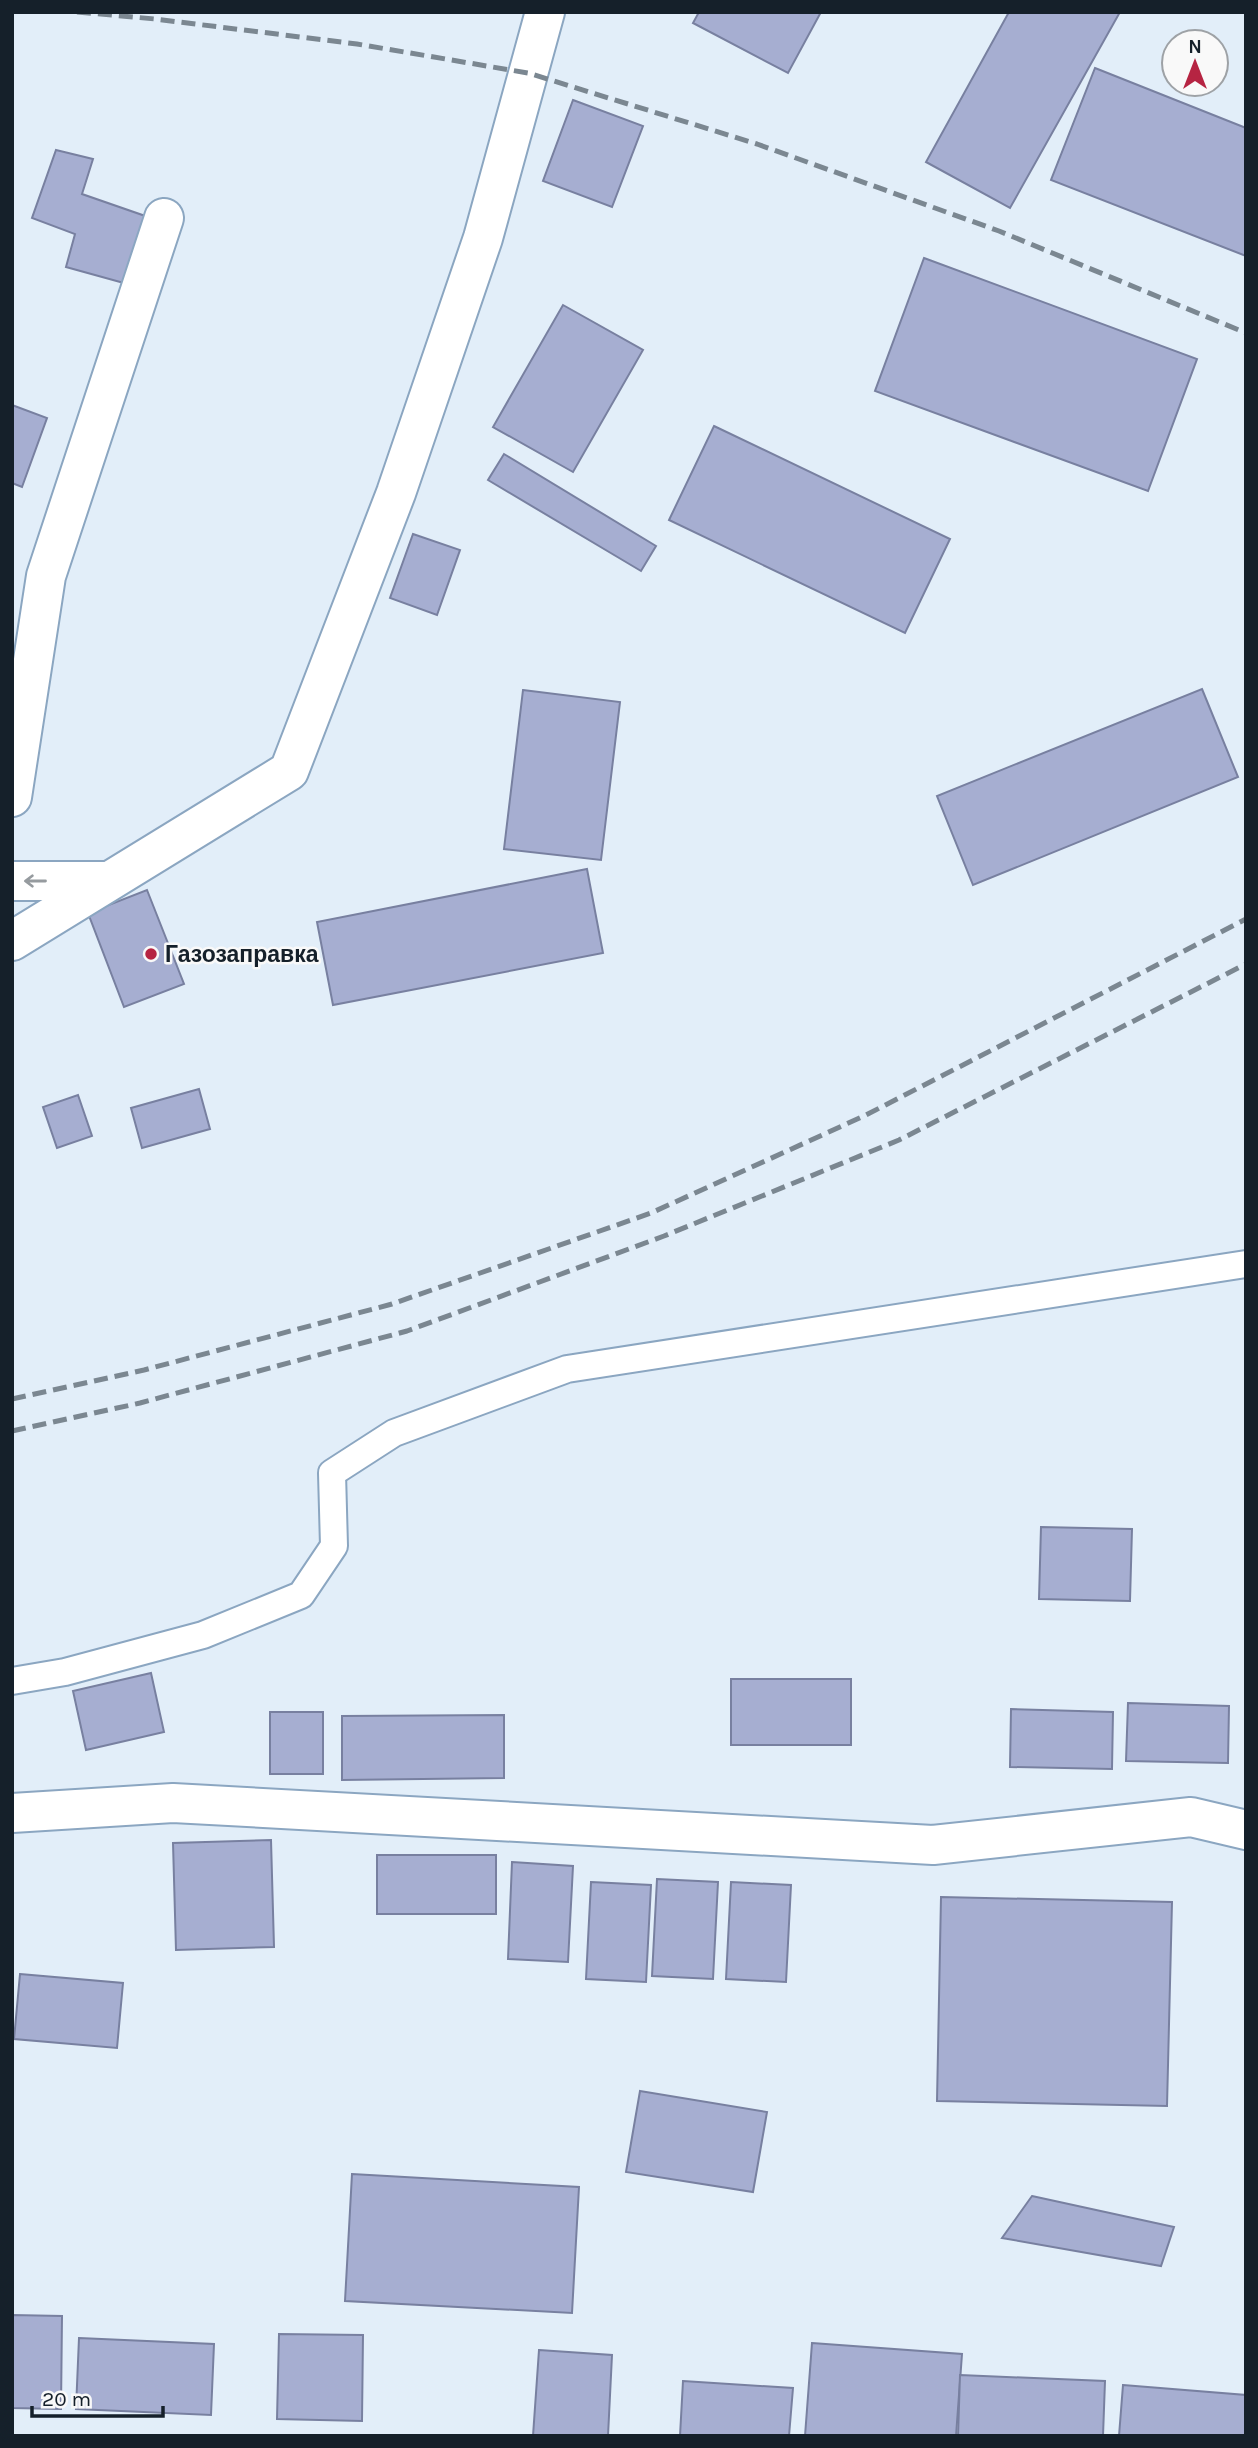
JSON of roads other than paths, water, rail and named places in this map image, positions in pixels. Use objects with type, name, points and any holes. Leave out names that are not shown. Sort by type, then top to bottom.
[{"type":"street","points":[[12,941],[289,771],[396,493],[483,237],[545,12]]},
{"type":"street","points":[[12,797],[46,576],[164,218]]},
{"type":"street","points":[[12,881],[106,881]]},
{"type":"street","points":[[12,1813],[173,1803],[933,1845],[1191,1817],[1246,1830]]},
{"type":"lane","points":[[12,1681],[65,1672],[203,1635],[301,1595],[334,1546],[332,1473],[394,1433],[567,1369],[1246,1264]]},
{"type":"railway","points":[[77,12],[357,44],[528,73],[757,144],[999,231],[1246,333]]},
{"type":"railway","points":[[12,1399],[144,1370],[392,1304],[651,1213],[866,1115],[1246,919]]},
{"type":"railway","points":[[12,1431],[140,1403],[407,1331],[664,1236],[899,1140],[1246,964]]},
{"type":"place","name":"Газозаправка","points":[[151,954]]}]
